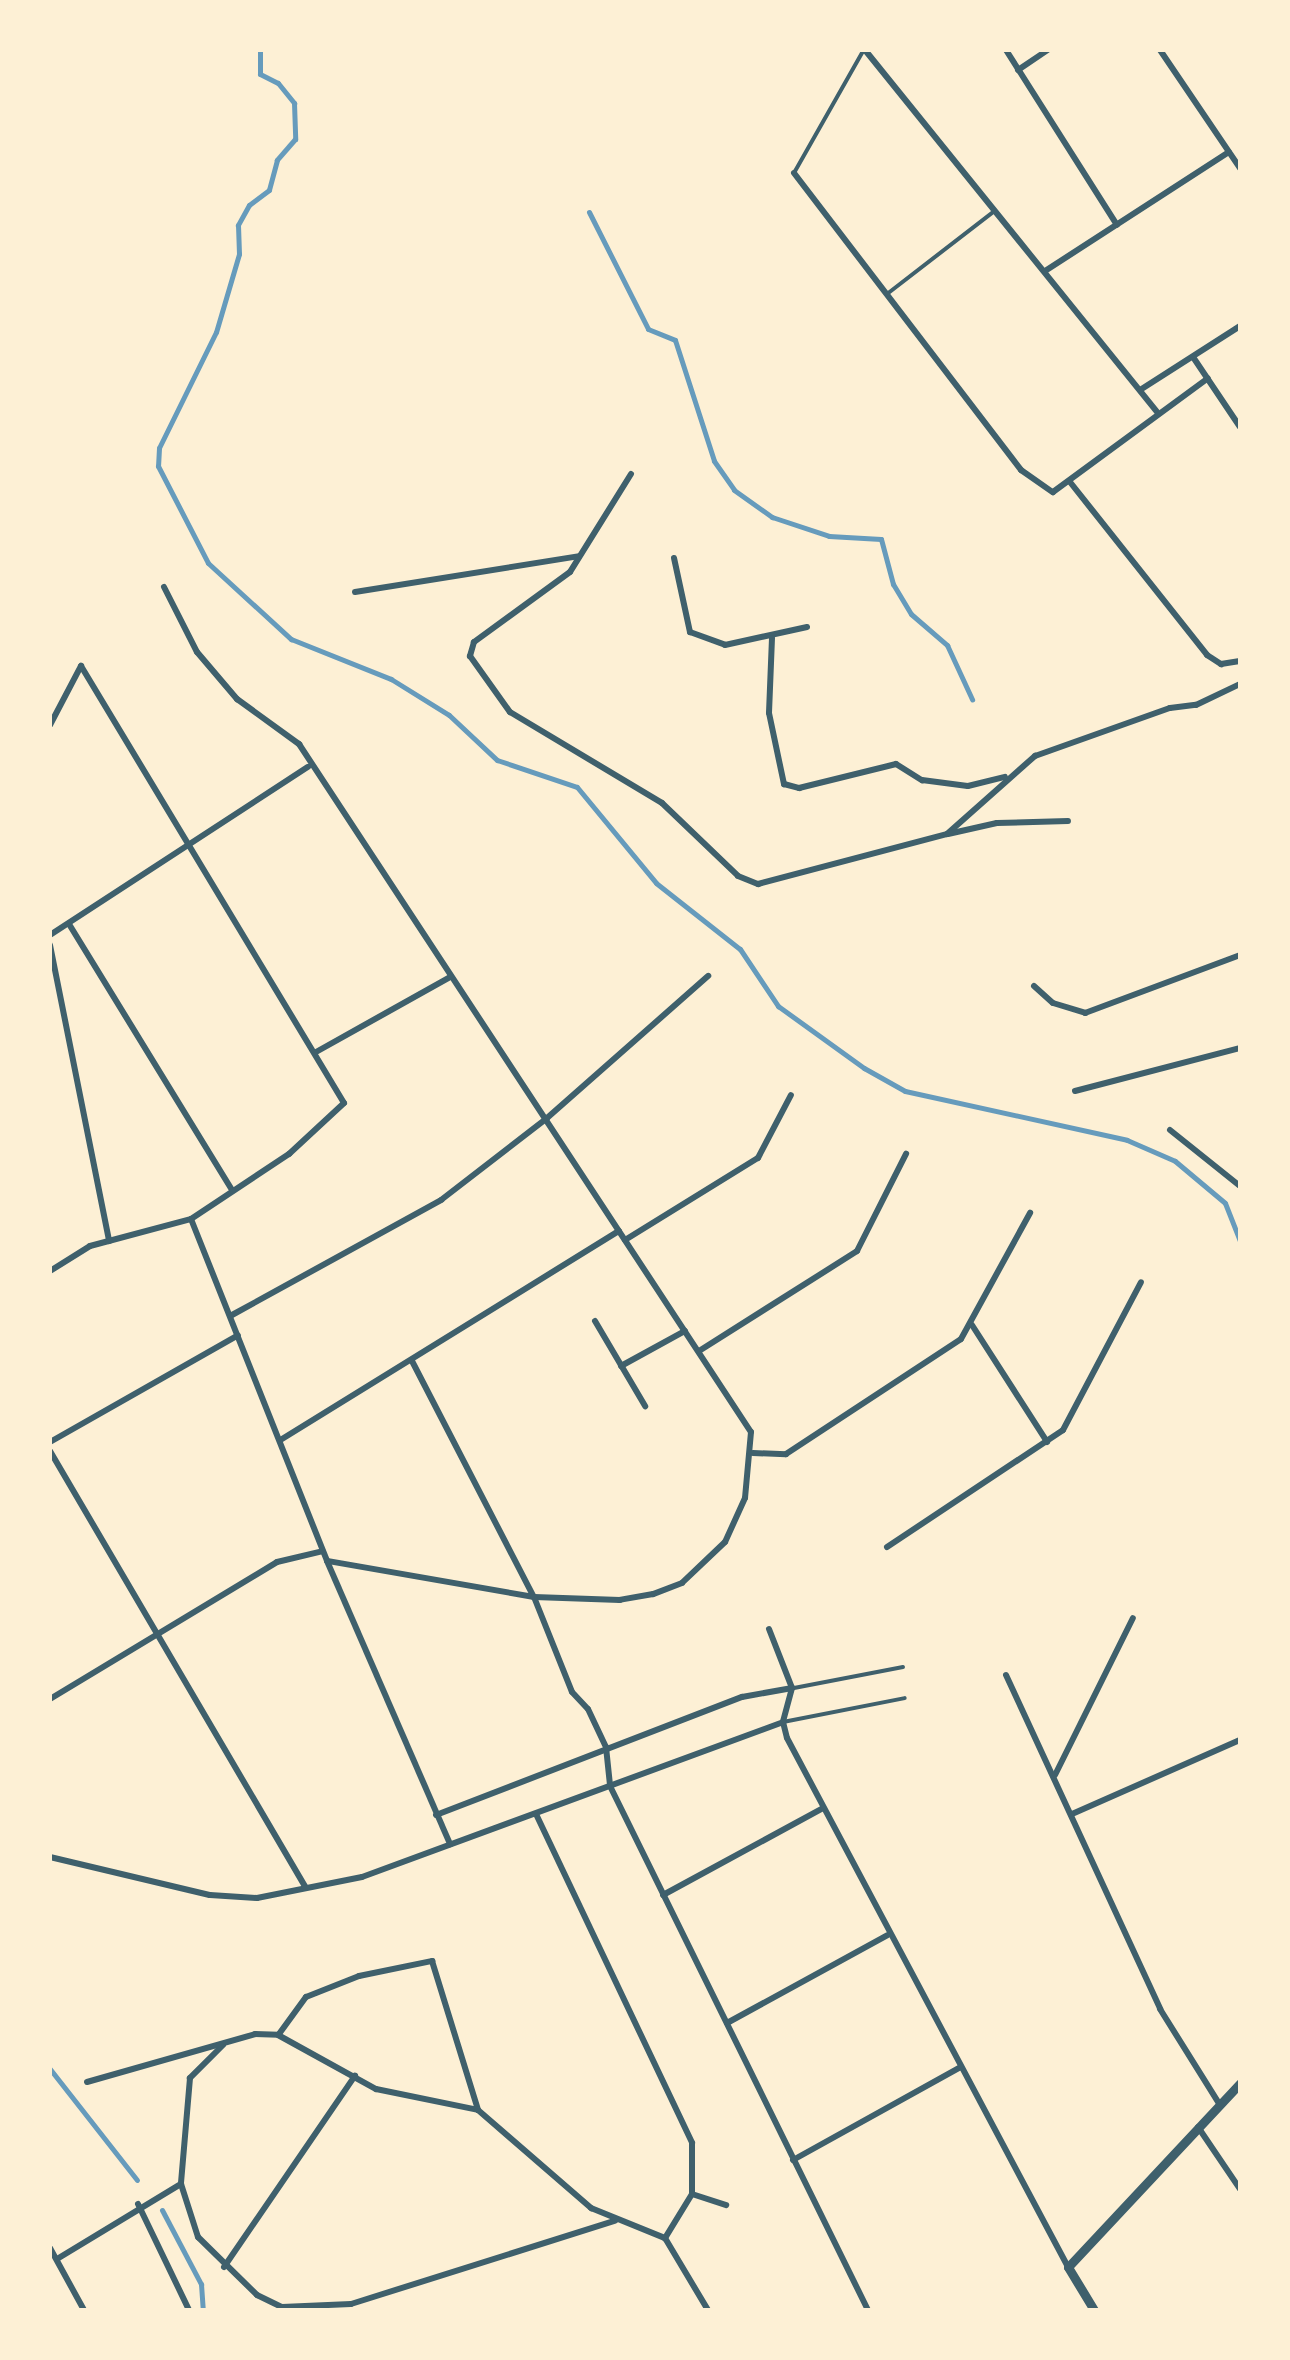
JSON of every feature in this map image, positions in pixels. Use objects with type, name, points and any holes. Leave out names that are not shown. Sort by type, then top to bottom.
[{"type":"street","points":[[864,50],[1158,412]]},
{"type":"street","points":[[1006,50],[1116,225]]},
{"type":"street","points":[[1018,70],[1048,50]]},
{"type":"street","points":[[1160,50],[1240,168]]},
{"type":"street","points":[[1044,271],[1230,152]]},
{"type":"street","points":[[794,173],[1021,470],[1053,492],[1208,378]]},
{"type":"street","points":[[1140,390],[1240,326]]},
{"type":"street","points":[[1193,357],[1240,427]]},
{"type":"street","points":[[631,474],[570,572],[474,642],[470,656],[510,712],[662,803],[738,876],[758,884],[786,873],[997,822],[1068,821]]},
{"type":"street","points":[[1070,482],[1207,654],[1221,664],[1240,661]]},
{"type":"street","points":[[355,592],[580,555]]},
{"type":"street","points":[[674,558],[690,632],[725,645],[772,638],[807,627]]},
{"type":"street","points":[[164,586],[197,652],[237,698],[299,744],[308,768],[546,1118],[751,1432],[753,1453],[735,1524],[682,1583],[620,1600],[534,1598],[327,1561]]},
{"type":"street","points":[[772,638],[769,713],[784,784],[799,788],[896,764],[922,780],[968,786],[1006,776]]},
{"type":"street","points":[[50,726],[81,666],[344,1103],[290,1154],[192,1219],[110,1241],[50,1272]]},
{"type":"street","points":[[946,834],[1006,776],[1066,742],[1196,705],[1240,684]]},
{"type":"street","points":[[50,934],[194,848],[308,768]]},
{"type":"street","points":[[70,924],[232,1190]]},
{"type":"street","points":[[50,944],[110,1241]]},
{"type":"street","points":[[1034,986],[1053,1003],[1086,1012],[1240,955]]},
{"type":"street","points":[[232,1315],[440,1200],[546,1118],[708,976]]},
{"type":"street","points":[[316,1052],[450,977]]},
{"type":"street","points":[[1075,1091],[1240,1048]]},
{"type":"street","points":[[625,1240],[758,1158],[790,1095]]},
{"type":"street","points":[[1170,1130],[1240,1186]]},
{"type":"street","points":[[698,1352],[857,1251],[906,1154]]},
{"type":"street","points":[[753,1453],[786,1454],[961,1339],[1030,1213]]},
{"type":"street","points":[[192,1219],[327,1561],[450,1844]]},
{"type":"street","points":[[282,1439],[620,1232]]},
{"type":"street","points":[[887,1548],[1063,1430],[1141,1282]]},
{"type":"street","points":[[595,1321],[645,1406]]},
{"type":"street","points":[[971,1324],[1047,1442]]},
{"type":"street","points":[[621,1366],[685,1331]]},
{"type":"street","points":[[50,1442],[238,1335]]},
{"type":"street","points":[[412,1361],[460,1464],[534,1598],[572,1692],[606,1746],[610,1786],[868,2310]]},
{"type":"street","points":[[50,1452],[306,1888]]},
{"type":"street","points":[[50,1698],[278,1562],[323,1551]]},
{"type":"street","points":[[1054,1776],[1133,1618]]},
{"type":"street","points":[[769,1629],[792,1688],[783,1722],[823,1808],[1094,2310]]},
{"type":"street","points":[[1006,1675],[1160,2009],[1220,2105]]},
{"type":"street","points":[[436,1814],[742,1696],[792,1688]]},
{"type":"street","points":[[50,1858],[210,1895],[258,1898],[362,1877],[783,1722]]},
{"type":"street","points":[[1072,1814],[1240,1740]]},
{"type":"street","points":[[663,1895],[823,1808]]},
{"type":"street","points":[[536,1814],[677,2100],[692,2143],[692,2194],[665,2238]]},
{"type":"street","points":[[727,2023],[888,1934]]},
{"type":"street","points":[[278,2034],[306,1997],[358,1976],[432,1961],[478,2110]]},
{"type":"street","points":[[87,2082],[228,2042],[278,2034],[355,2076],[406,2098],[478,2110],[614,2221],[665,2238],[708,2310]]},
{"type":"street","points":[[228,2042],[190,2078],[181,2184],[198,2238],[224,2267],[282,2307],[314,2308],[406,2290],[614,2221]]},
{"type":"street","points":[[794,2160],[961,2068]]},
{"type":"street","points":[[224,2267],[355,2076]]},
{"type":"street","points":[[1068,2267],[1240,2083]]},
{"type":"street","points":[[1198,2126],[1240,2189]]},
{"type":"street","points":[[57,2259],[138,2204],[181,2184]]},
{"type":"street","points":[[692,2194],[726,2205]]},
{"type":"street","points":[[138,2204],[189,2310]]},
{"type":"street","points":[[50,2248],[84,2310]]},
{"type":"lane","points":[[794,173],[864,50]]},
{"type":"lane","points":[[887,294],[993,212]]},
{"type":"lane","points":[[792,1688],[902,1667]]},
{"type":"lane","points":[[783,1722],[904,1698]]},
{"type":"waterway","points":[[260,50],[260,74],[278,83],[294,103],[295,139],[277,160],[269,190],[249,205],[238,225],[239,254],[216,332],[159,448],[158,466],[208,563],[291,639],[391,679],[449,715],[497,760],[577,787],[656,883],[740,949],[778,1006],[864,1068],[905,1091],[1127,1140],[1175,1161],[1225,1203],[1240,1241]]},
{"type":"waterway","points":[[589,212],[648,329],[675,340],[714,461],[734,490],[772,517],[829,536],[881,539],[893,584],[911,614],[947,645],[972,699]]},
{"type":"waterway","points":[[50,2069],[137,2180]]},
{"type":"waterway","points":[[162,2210],[201,2284],[203,2310]]}]
